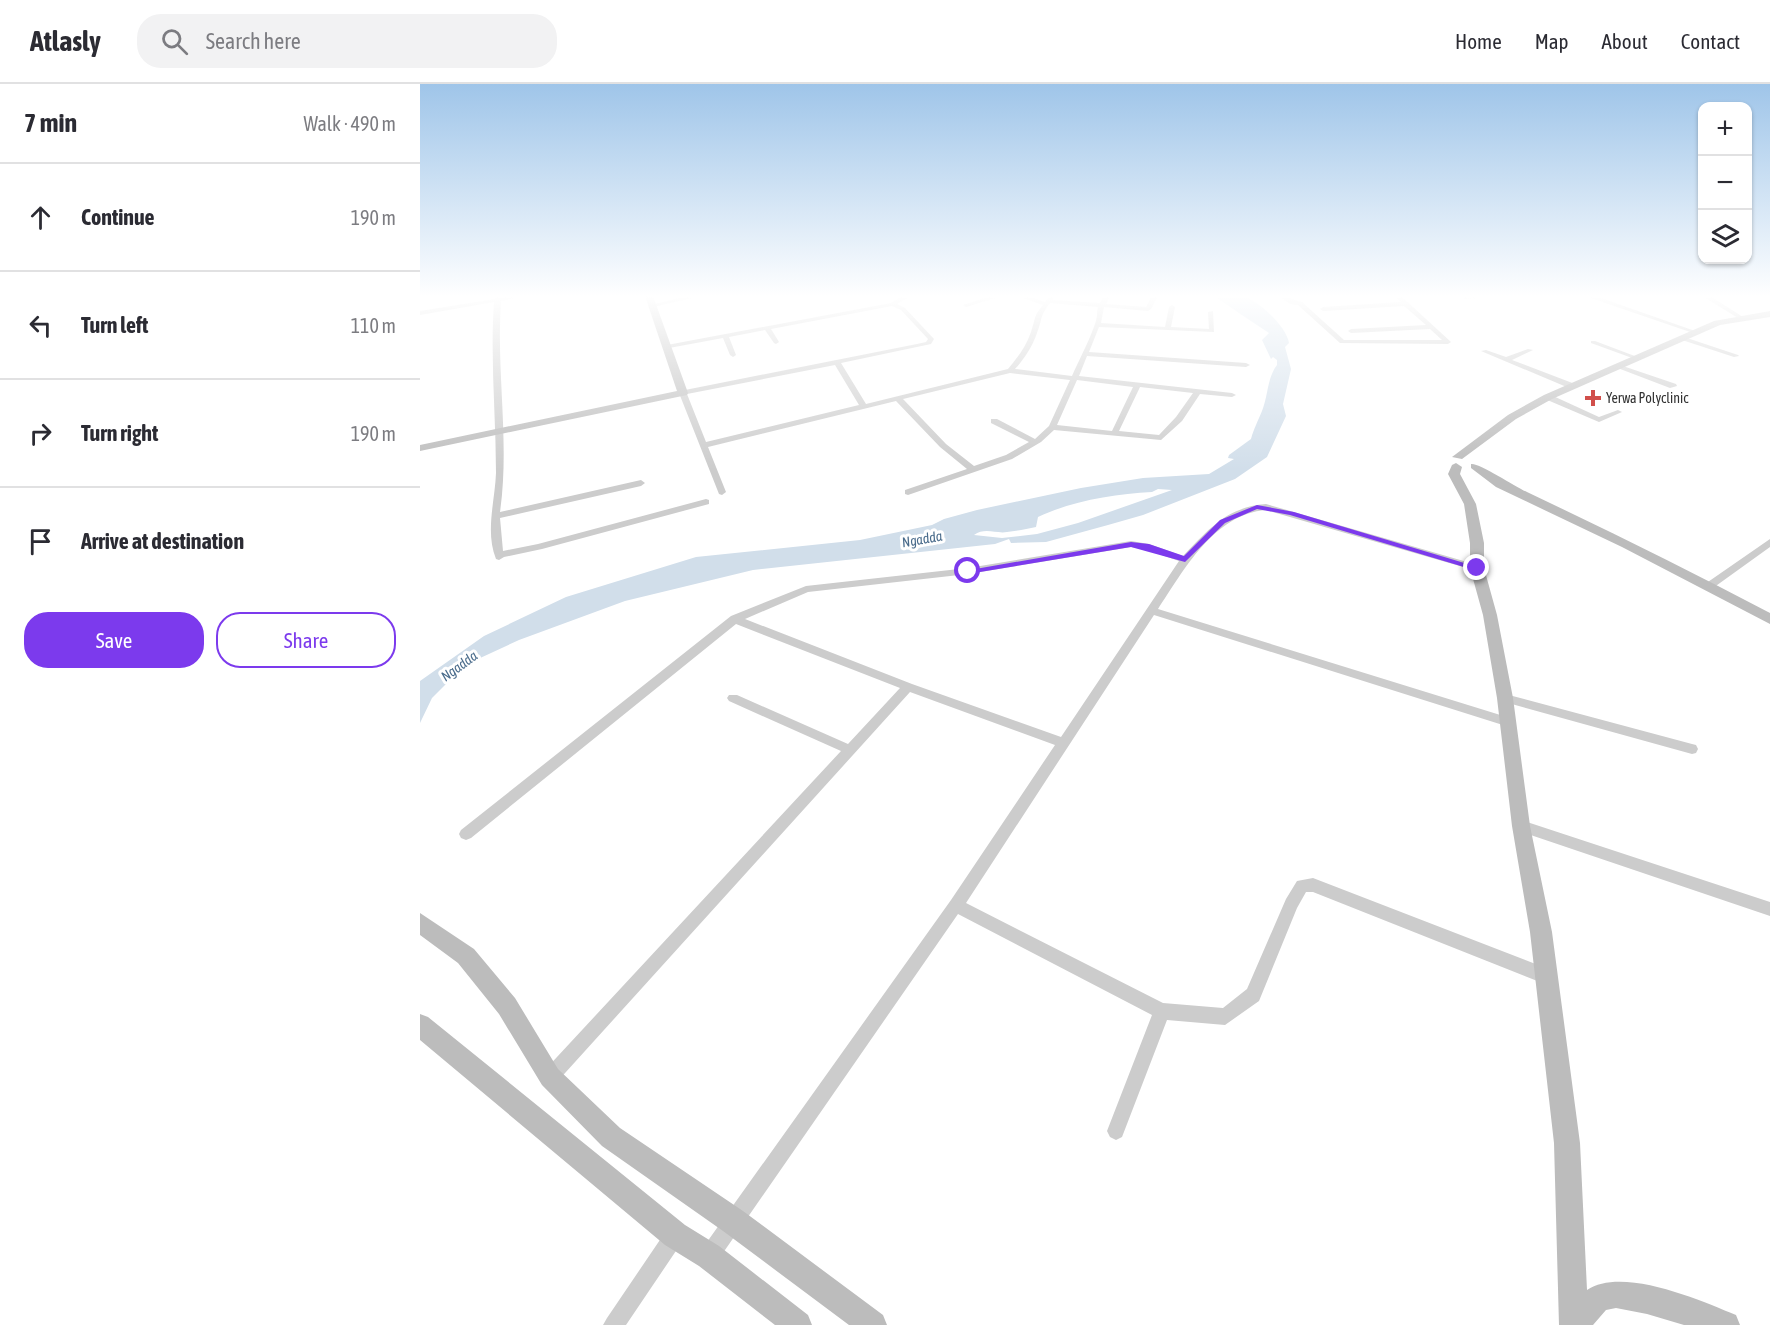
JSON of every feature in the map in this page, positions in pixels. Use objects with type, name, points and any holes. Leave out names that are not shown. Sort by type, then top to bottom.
[{"type":"street","points":[[496,354],[500,483],[495,516],[499,556],[706,502]]},
{"type":"street","points":[[671,354],[683,393],[722,492]]},
{"type":"street","points":[[420,448],[876,354]]},
{"type":"street","points":[[1010,372],[1024,354]]},
{"type":"street","points":[[908,492],[1009,457],[1035,442],[1052,427],[1085,354],[1246,365]]},
{"type":"street","points":[[1491,354],[1572,386]]},
{"type":"street","points":[[1506,360],[1521,354]]},
{"type":"street","points":[[1626,354],[1637,358]]},
{"type":"street","points":[[1575,1325],[1566,1143],[1541,932],[1521,826],[1506,721],[1506,698],[1490,615],[1477,568],[1475,494],[1467,465],[1480,440],[1512,417],[1572,386],[1646,354]]},
{"type":"street","points":[[1730,354],[1736,356]]},
{"type":"street","points":[[837,362],[864,407]]},
{"type":"street","points":[[1617,366],[1673,386]]},
{"type":"street","points":[[705,445],[1010,372],[1232,395]]},
{"type":"street","points":[[1114,434],[1137,386]]},
{"type":"street","points":[[1052,427],[1161,438],[1179,419],[1197,392]]},
{"type":"street","points":[[898,398],[924,428],[974,470]]},
{"type":"street","points":[[1548,398],[1601,420],[1618,412]]},
{"type":"street","points":[[994,421],[1035,442]]},
{"type":"street","points":[[1133,447],[1136,437]]},
{"type":"street","points":[[1467,465],[1474,476],[1512,490],[1709,586],[1770,619]]},
{"type":"street","points":[[495,516],[641,483]]},
{"type":"street","points":[[1475,494],[1512,490]]},
{"type":"street","points":[[709,1257],[956,905],[1150,610],[1185,560],[1222,522],[1257,507],[1292,513],[1477,568]]},
{"type":"street","points":[[1709,586],[1770,542]]},
{"type":"street","points":[[466,834],[735,619],[806,589],[968,571],[1117,546],[1146,546],[1185,560]]},
{"type":"street","points":[[1150,610],[1506,721]]},
{"type":"street","points":[[735,619],[908,687],[1063,743]]},
{"type":"street","points":[[550,1077],[908,687]]},
{"type":"street","points":[[733,698],[850,750]]},
{"type":"street","points":[[1506,698],[1692,749]]},
{"type":"street","points":[[1521,826],[1770,909]]},
{"type":"street","points":[[956,905],[1162,1011],[1225,1017],[1253,996],[1290,904],[1302,886],[1313,885],[1545,976]]},
{"type":"street","points":[[420,923],[466,956],[507,1006],[532,1051],[550,1077],[611,1137],[733,1221],[873,1325]]},
{"type":"street","points":[[1116,1131],[1162,1011]]},
{"type":"street","points":[[420,1025],[675,1235],[709,1257],[798,1325]]},
{"type":"street","points":[[614,1325],[675,1235]]},
{"type":"street","points":[[1575,1325],[1603,1296],[1617,1294],[1645,1299],[1726,1325]]},
{"type":"water","name":"Ngadda","points":[[1269,354],[1287,354],[1291,369],[1283,404],[1286,416],[1267,457],[1235,479],[1143,515],[1046,542],[1011,543],[1009,539],[995,544],[753,570],[625,601],[519,640],[478,659],[457,673],[432,698],[420,723],[420,681],[484,636],[566,597],[696,557],[860,540],[932,525],[944,519],[977,510],[1081,488],[1143,478],[1209,474],[1234,459],[1228,458],[1229,455],[1251,439],[1264,406],[1271,376],[1277,365],[1277,360],[1273,357],[1271,359]],"holes":[[[1158,489],[1172,490],[1078,523],[1037,534],[1002,538],[974,535],[982,531],[1018,531],[1036,527],[1038,517],[1094,499],[1152,492]]]},
{"type":"place","name":"Yerwa Polyclinic","points":[[1593,398]]},
{"type":"route","points":[[968,571],[1071,556],[1131,544],[1146,546],[1185,560],[1222,522],[1248,508],[1257,507],[1292,513],[1477,568]]}]
